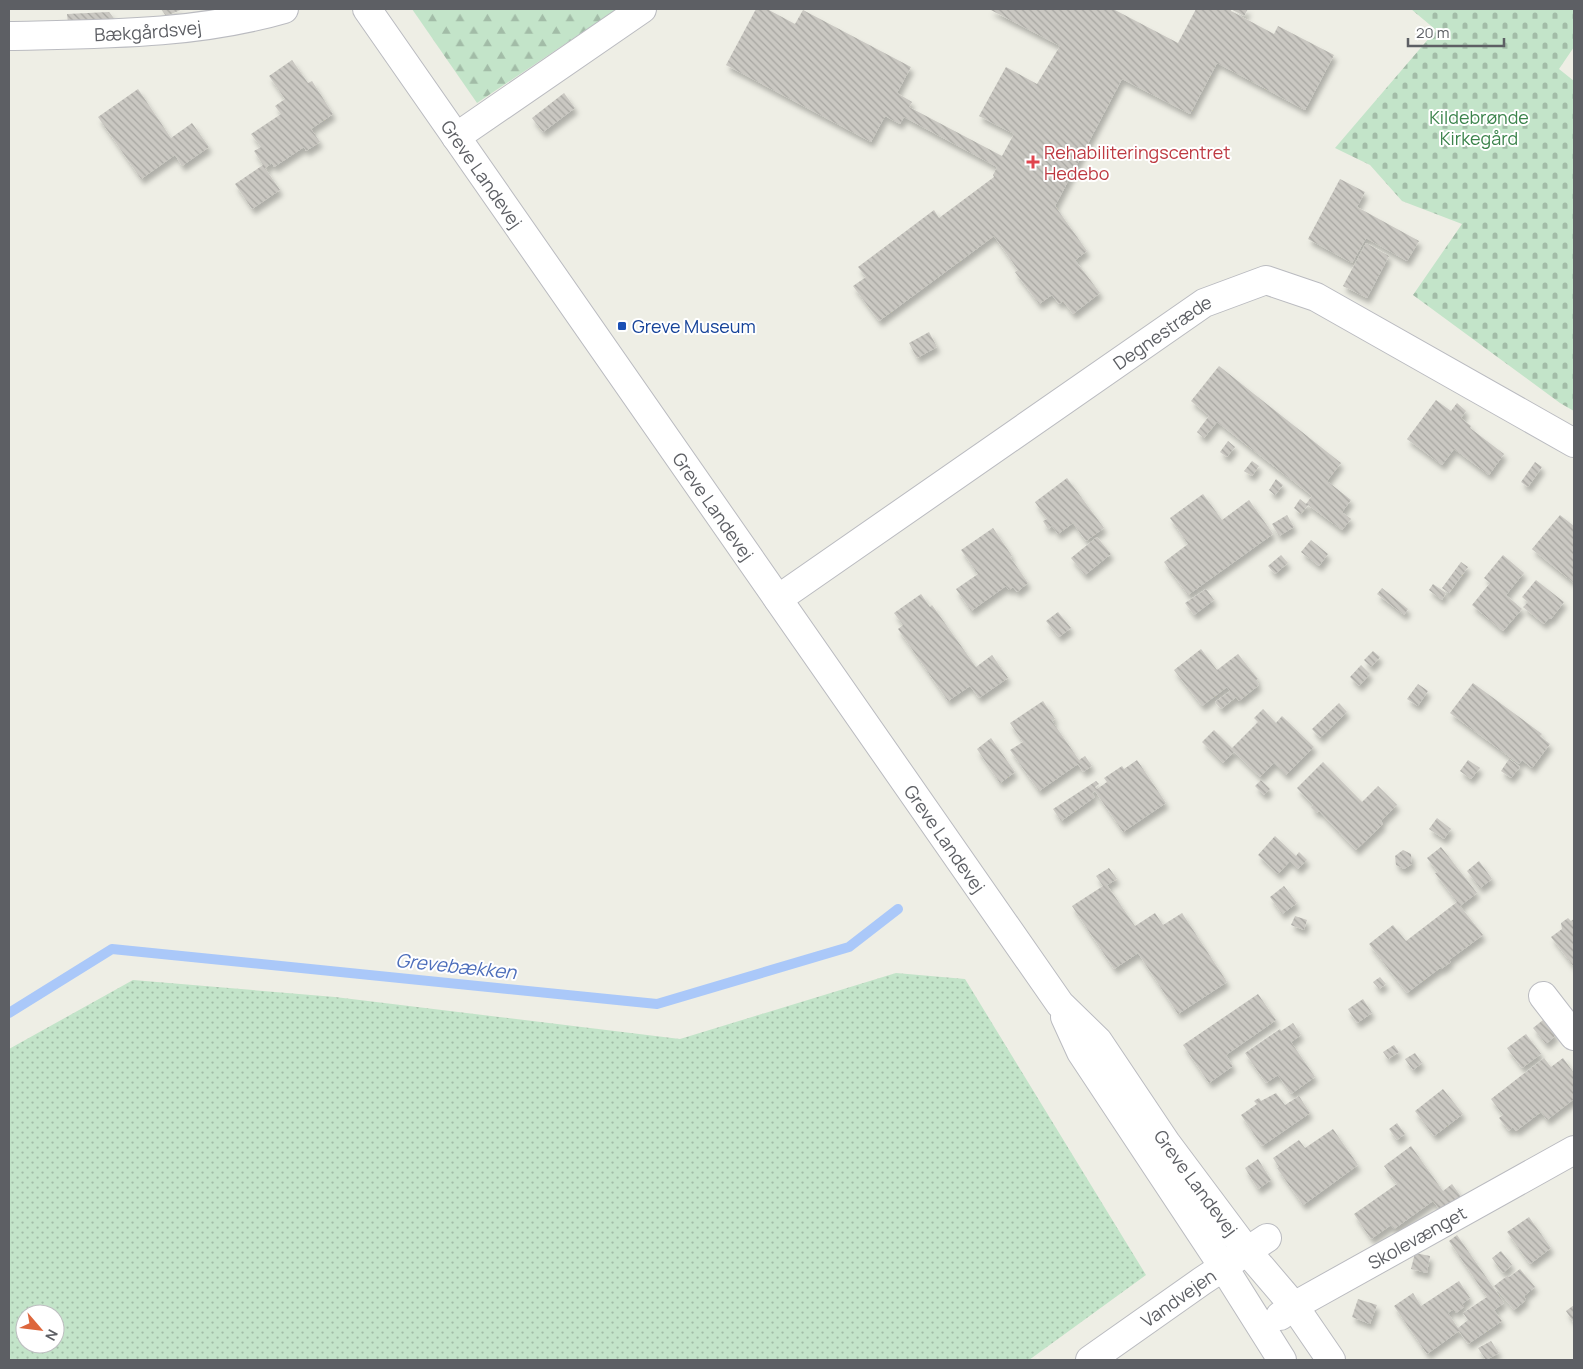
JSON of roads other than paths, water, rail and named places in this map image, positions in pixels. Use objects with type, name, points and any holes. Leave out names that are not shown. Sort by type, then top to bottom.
[{"type":"street","name":"Bækgårdsvej","points":[[9,36],[137,33],[250,19],[284,9]]},
{"type":"street","name":"Greve Landevej","points":[[367,9],[1060,1004],[1098,1041],[1167,1144],[1257,1244],[1294,1306],[1331,1360]]},
{"type":"street","points":[[456,137],[642,9]]},
{"type":"street","name":"Degnestræde","points":[[778,599],[1204,303],[1266,280],[1316,297],[1574,442]]},
{"type":"street","points":[[1543,996],[1574,1036]]},
{"type":"street","name":"Greve Landevej","points":[[1060,1004],[1081,1052],[1224,1268],[1282,1360]]},
{"type":"street","name":"Skolevænget","points":[[1262,1330],[1294,1306],[1574,1150]]},
{"type":"street","name":"Vandvejen","points":[[1090,1360],[1257,1244]]},
{"type":"waterway","name":"Grevebækken","points":[[9,1013],[112,949],[657,1004],[849,947],[898,909]]},
{"type":"place","name":"Rehabiliteringscentret Hedebo","points":[[1033,162]]},
{"type":"place","name":"Greve Museum","points":[[622,326]]},
{"type":"park label","name":"Kildebrønde Kirkegård","points":[[1479,127]]}]
